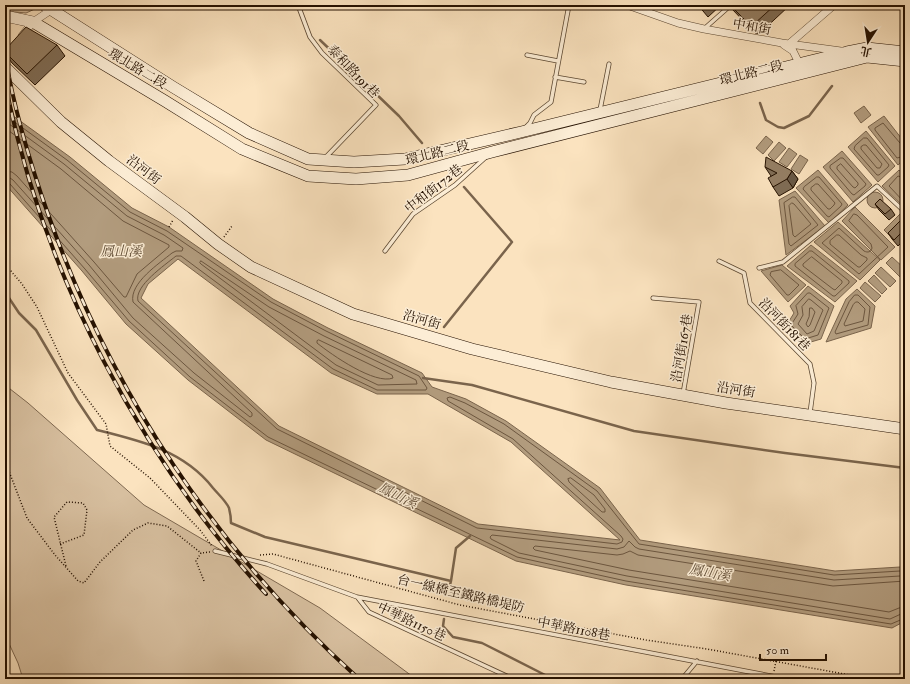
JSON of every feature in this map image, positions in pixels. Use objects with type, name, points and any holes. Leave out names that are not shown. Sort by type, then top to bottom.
[{"type":"street","points":[[15,44],[33,22],[48,7],[65,5]]},
{"type":"street","name":"中和街","points":[[627,5],[678,23],[704,29],[786,44],[847,52]]},
{"type":"street","points":[[786,44],[834,5]]},
{"type":"street","name":"環北路二段","points":[[48,7],[173,87],[249,133],[308,159],[354,162],[405,159],[847,52],[868,48],[905,52]]},
{"type":"street","name":"環北路二段","points":[[5,16],[33,22],[242,149],[308,176],[356,179],[408,175],[492,152],[867,57],[905,61]]},
{"type":"street","name":"中和街","points":[[786,44],[793,51],[799,64],[810,71]]},
{"type":"street","points":[[810,71],[814,60],[811,47]]},
{"type":"street","name":"沿河街","points":[[5,67],[61,122],[109,161],[185,217],[218,244],[251,267],[353,314],[472,349],[611,382],[726,403],[905,429]]},
{"type":"lane","name":"泰和路191巷","points":[[298,5],[310,37],[322,53],[376,105],[323,160]]},
{"type":"lane","points":[[509,140],[521,132],[530,123],[534,115],[551,102],[569,5]]},
{"type":"lane","points":[[704,29],[731,5]]},
{"type":"lane","points":[[527,55],[558,61]]},
{"type":"lane","points":[[599,113],[609,64]]},
{"type":"lane","points":[[555,77],[584,82]]},
{"type":"lane","name":"中和街172巷","points":[[385,251],[413,214],[455,185],[492,152],[504,144]]},
{"type":"lane","points":[[759,268],[783,262],[877,186],[905,212]]},
{"type":"lane","name":"沿河街181巷","points":[[719,261],[744,272],[750,303],[810,364],[814,383],[810,414]]},
{"type":"lane","name":"沿河街167巷","points":[[653,298],[699,302],[682,395]]},
{"type":"lane","points":[[214,551],[267,564],[357,597]]},
{"type":"lane","name":"中華路1108巷","points":[[357,597],[788,679]]},
{"type":"lane","name":"中華路1150巷","points":[[357,597],[369,612],[513,679]]},
{"type":"lane","points":[[682,679],[697,661]]},
{"type":"path","points":[[218,244],[232,226]]},
{"type":"path","points":[[5,264],[22,284],[37,307],[68,372],[106,424],[110,446],[150,478],[200,530],[214,551],[201,553],[167,526],[148,523],[133,530],[100,562],[84,582],[78,580],[55,556],[27,518],[5,461]]},
{"type":"path","points":[[60,544],[84,535],[87,510],[83,503],[67,502],[54,517],[60,544],[66,568]]},
{"type":"path","points":[[201,553],[196,561],[204,581]]},
{"type":"path","name":"台一線橋至鐵路橋堤防","points":[[259,555],[273,554],[460,605],[646,640],[707,649],[872,679]]},
{"type":"path","points":[[772,676],[776,662]]},
{"type":"shaded area","points":[[5,5],[33,5],[37,8],[26,13],[5,11]]},
{"type":"shaded area","points":[[5,385],[28,403],[144,505],[320,608],[416,679],[23,679],[18,663],[5,635]]},
{"type":"water","points":[[864,106],[871,115],[861,123],[854,113]]},
{"type":"water","name":"鳳山溪","points":[[5,110],[70,157],[132,208],[169,227],[273,299],[328,328],[422,373],[432,387],[466,399],[506,421],[600,488],[640,540],[835,571],[900,567],[905,563],[905,621],[892,628],[626,585],[516,561],[266,440],[188,380],[126,324],[82,271],[5,184]],"holes":[[[178,259],[331,373],[377,394],[428,394],[511,442],[620,540],[478,524],[279,426],[141,298],[148,284]]]},
{"type":"water","points":[[884,116],[905,143],[905,159],[898,165],[868,127]]},
{"type":"water","points":[[866,131],[895,166],[878,182],[848,147]]},
{"type":"water","points":[[766,136],[773,142],[763,154],[756,148]]},
{"type":"water","points":[[779,142],[786,148],[774,161],[768,155]]},
{"type":"water","points":[[789,148],[797,154],[787,167],[779,162]]},
{"type":"water","points":[[842,151],[872,185],[853,202],[823,167]]},
{"type":"water","points":[[800,155],[808,160],[799,174],[791,169]]},
{"type":"water","points":[[818,170],[848,205],[829,223],[796,188]]},
{"type":"water","points":[[899,170],[905,176],[905,208],[882,186]]},
{"type":"water","points":[[795,191],[825,226],[786,255],[779,200]]},
{"type":"water","points":[[875,192],[881,194],[883,200],[881,206],[875,208],[869,206],[867,200],[869,194]]},
{"type":"water","points":[[855,207],[895,247],[881,260],[842,221]]},
{"type":"water","points":[[900,214],[905,218],[891,237],[884,230]]},
{"type":"water","points":[[838,222],[880,260],[860,280],[814,242]]},
{"type":"water","points":[[811,245],[857,281],[835,302],[787,266]]},
{"type":"water","points":[[892,257],[905,269],[900,277],[886,263]]},
{"type":"water","points":[[782,265],[806,285],[788,302],[761,271]]},
{"type":"water","points":[[881,267],[896,281],[890,287],[875,273]]},
{"type":"water","points":[[874,275],[887,289],[882,294],[868,281]]},
{"type":"water","points":[[865,282],[881,296],[875,302],[860,288]]},
{"type":"water","points":[[808,286],[834,306],[821,339],[804,344],[786,326],[794,313],[790,306]]},
{"type":"water","points":[[857,289],[875,306],[871,328],[826,342],[846,299]]},
{"type":"building","points":[[730,5],[775,5],[753,25],[749,24]]},
{"type":"building","points":[[26,27],[57,45],[27,74],[5,52],[5,50]]},
{"type":"building","points":[[766,157],[792,171],[787,179],[773,187],[768,178],[777,173],[765,167]]},
{"type":"building","points":[[880,199],[891,209],[885,214],[875,204]]},
{"type":"building","points":[[904,217],[905,229],[894,240],[888,233]]},
{"type":"waterway","points":[[320,40],[399,116],[422,143]]},
{"type":"waterway","points":[[760,103],[766,120],[778,127],[784,128],[809,116],[832,86]]},
{"type":"waterway","points":[[444,327],[512,242],[464,187]]},
{"type":"waterway","points":[[5,292],[19,313],[36,330],[77,400],[97,430],[146,443],[175,456],[189,465],[202,475],[226,503],[229,508],[231,523],[265,537],[451,581],[450,585]]},
{"type":"waterway","points":[[423,378],[472,385],[634,431],[785,453],[905,468]]},
{"type":"waterway","points":[[451,581],[456,548],[470,536]]},
{"type":"waterway","points":[[444,619],[443,626],[453,637],[482,643],[553,679]]},
{"type":"railway","points":[[5,55],[23,136],[48,214],[74,280],[103,344],[137,406],[174,466],[215,523],[260,578],[308,630],[359,679]]},
{"type":"railway","points":[[8,97],[25,165],[47,232],[73,298],[104,362],[139,425],[178,484],[221,541],[266,594]]}]
